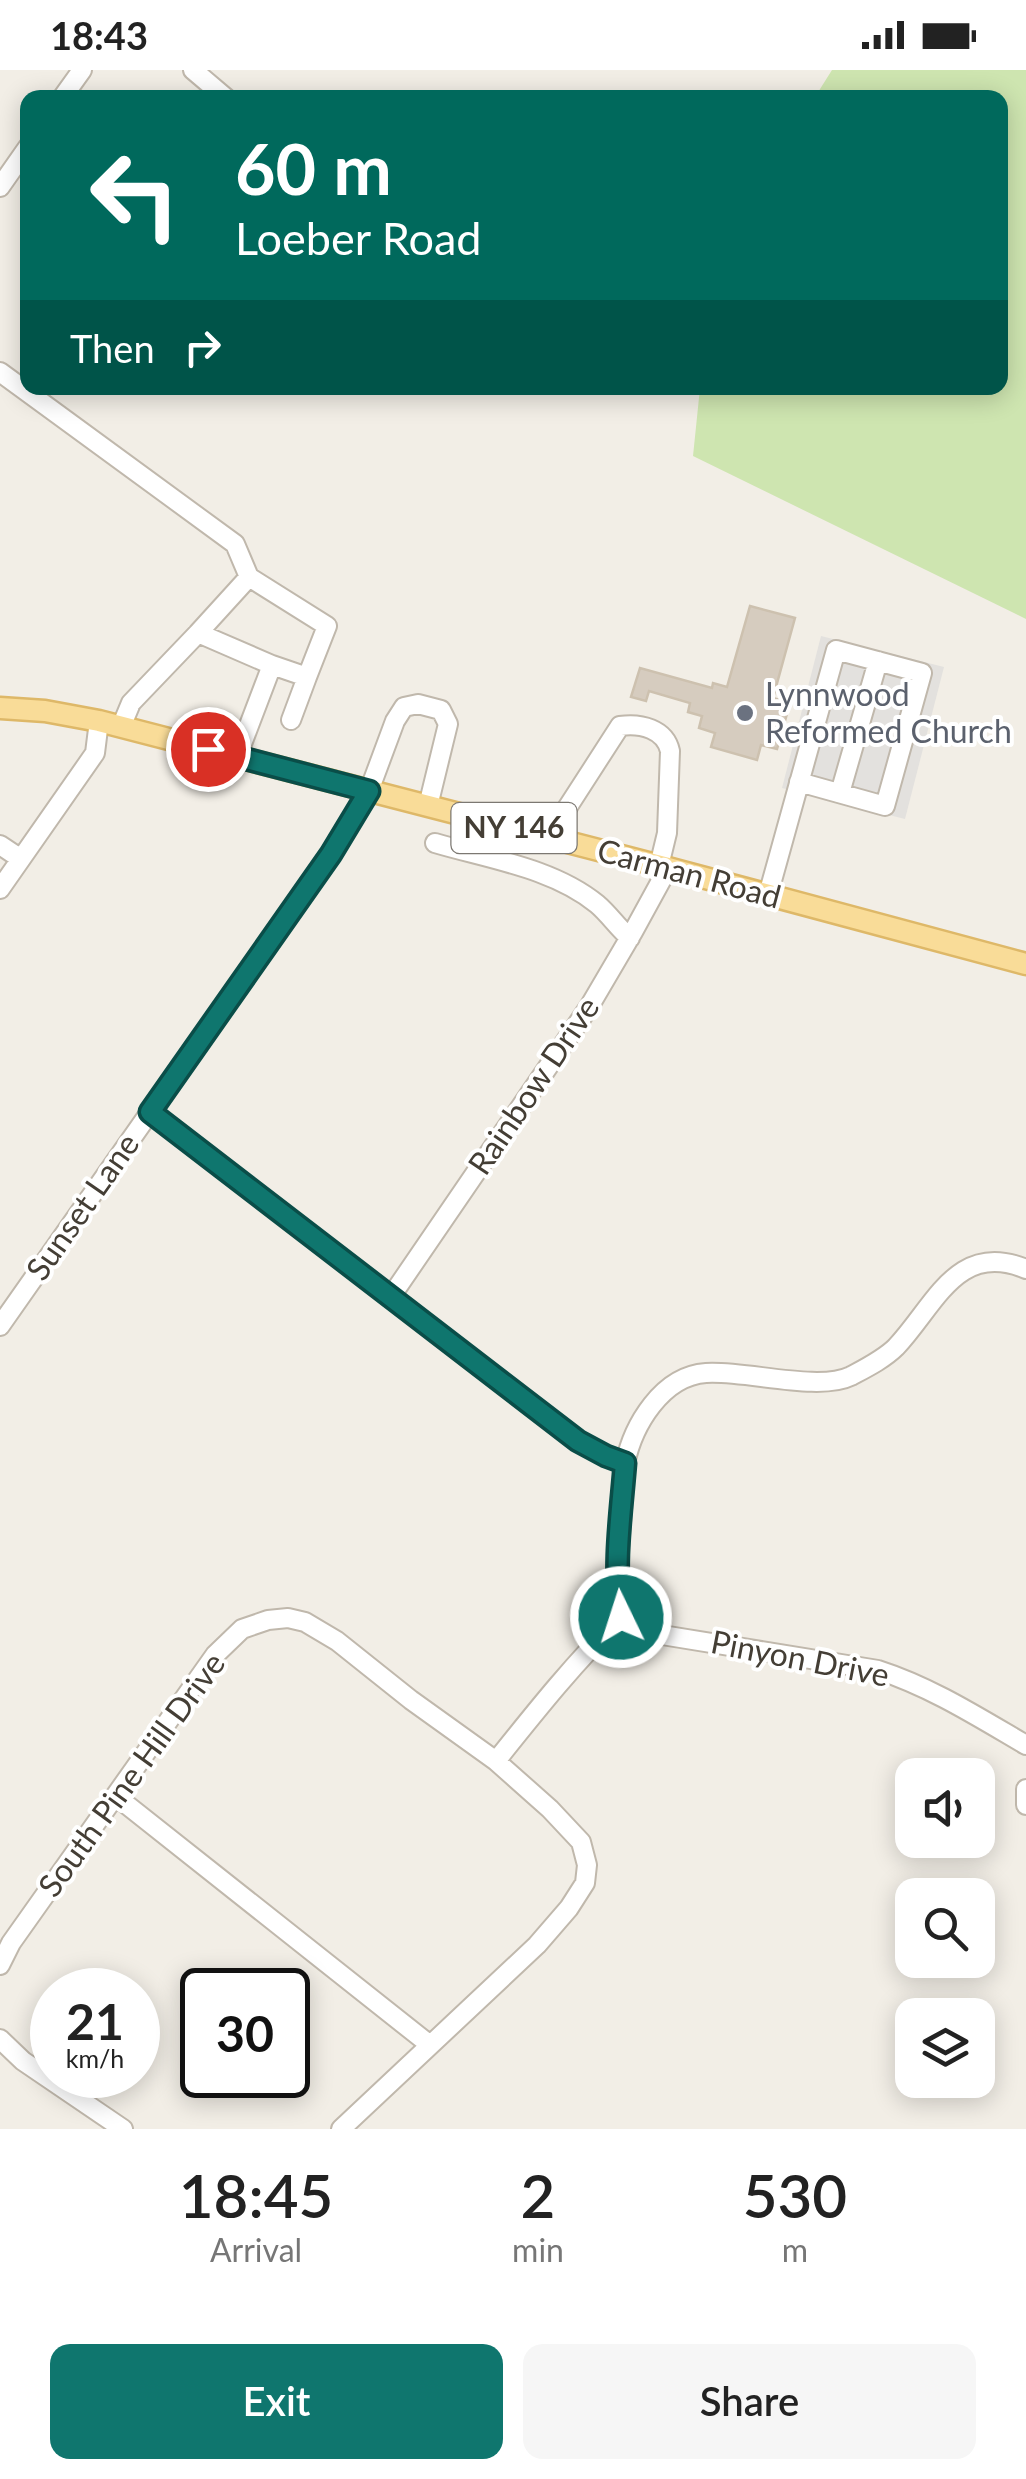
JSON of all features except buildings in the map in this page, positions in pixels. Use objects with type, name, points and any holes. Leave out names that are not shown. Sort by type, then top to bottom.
[{"type":"main road","name":"Carman Road","points":[[0,708],[121,726],[1026,964]]},
{"type":"street","points":[[193,70],[217,90]]},
{"type":"street","points":[[0,187],[20,162]]},
{"type":"street","points":[[31,395],[234,544],[249,577],[327,626],[291,720]]},
{"type":"street","points":[[121,726],[131,703],[249,577]]},
{"type":"street","points":[[198,633],[307,677]]},
{"type":"street","points":[[768,895],[799,782],[836,650],[922,673],[885,806],[799,782]]},
{"type":"street","points":[[840,794],[878,661]]},
{"type":"street","points":[[238,757],[272,666]]},
{"type":"street","name":"Sunset Lane","points":[[0,1326],[331,854],[369,791],[395,721],[404,707],[418,704],[440,710],[448,724],[428,806]]},
{"type":"street","points":[[0,888],[95,753],[99,721]]},
{"type":"street","name":"Rainbow Drive","points":[[390,1298],[589,1006],[630,938],[663,867],[668,740],[633,724],[620,726],[560,818],[552,838]]},
{"type":"street","points":[[436,843],[567,885],[596,903],[630,938]]},
{"type":"street","points":[[0,845],[21,859]]},
{"type":"street","points":[[150,1112],[578,1441],[625,1463]]},
{"type":"street","points":[[341,2129],[537,1945],[586,1883],[587,1866],[581,1842],[496,1761],[553,1689],[621,1617],[618,1575],[625,1463],[641,1421],[662,1392],[684,1378],[706,1373],[811,1381],[846,1378],[894,1350],[938,1292],[955,1277],[988,1260],[1026,1269]]},
{"type":"street","name":"Pinyon Drive","points":[[621,1617],[656,1634],[878,1670],[946,1698],[1026,1746]]},
{"type":"street","name":"South Pine Hill Drive","points":[[0,1965],[11,1943],[215,1655],[242,1629],[268,1620],[288,1618],[305,1622],[337,1641],[496,1761]]},
{"type":"street","points":[[1026,1789],[1026,1805]]},
{"type":"street","points":[[116,1797],[430,2044]]},
{"type":"street","points":[[0,2039],[23,2060],[123,2129]]},
{"type":"green space","points":[[832,70],[1026,70],[1026,619],[693,456],[699,395],[1008,395],[1008,90],[819,90]]},
{"type":"shaded area","points":[[821,636],[944,667],[905,819],[782,788]]},
{"type":"place","name":"Lynnwood Reformed Church","points":[[745,713]]},
{"type":"route","points":[[208,749],[369,791],[331,854],[150,1112],[578,1441],[625,1463],[618,1557],[621,1617]]}]
